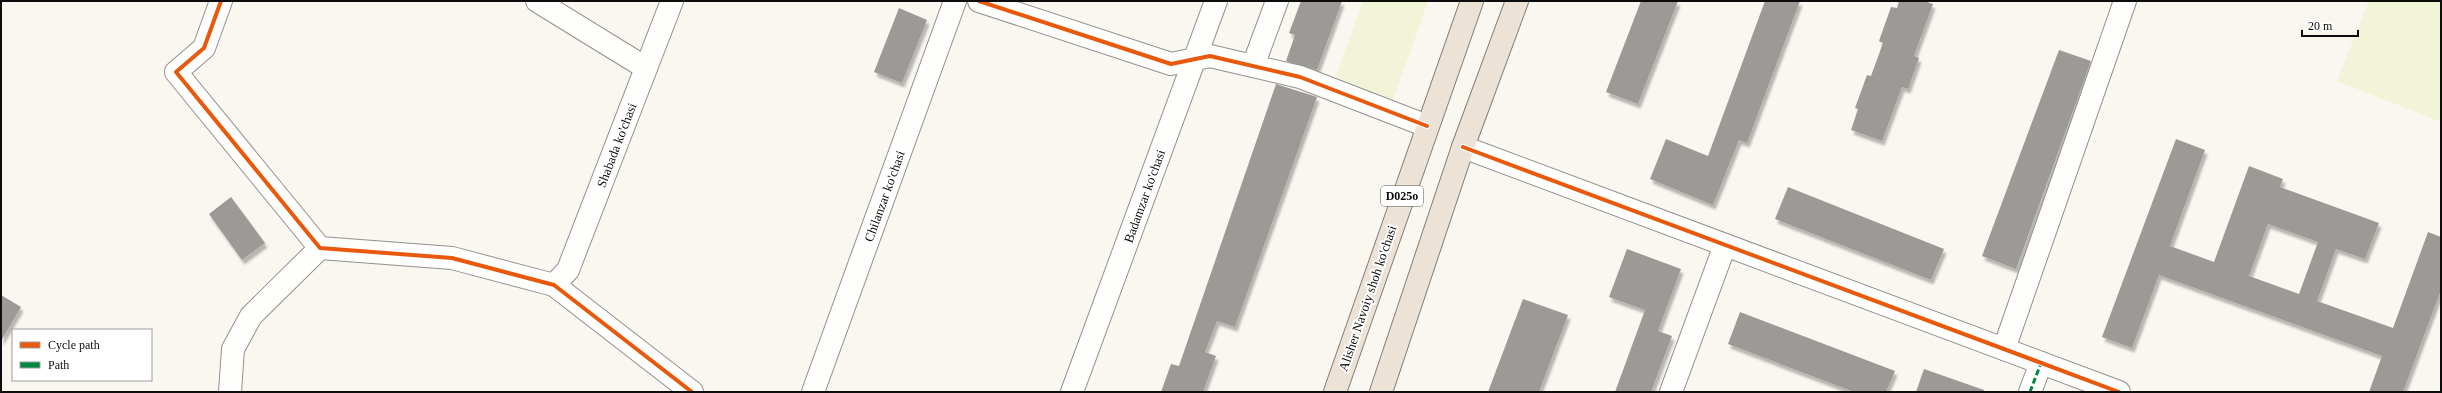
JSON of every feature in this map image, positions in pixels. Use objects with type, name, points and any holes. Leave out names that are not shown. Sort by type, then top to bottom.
[{"type":"main road","name":"Alisher Navoiy shoh ko'chasi","points":[[1335,392],[1472,1]]},
{"type":"main road","name":"D025o","points":[[1381,392],[1463,147],[1517,1]]},
{"type":"street","points":[[221,1],[204,48],[176,72],[320,248],[452,258],[554,285],[692,392]]},
{"type":"street","points":[[537,1],[646,68]]},
{"type":"street","name":"Shabada ko'chasi","points":[[554,285],[568,270],[672,1]]},
{"type":"street","name":"Chilanzar ko'chasi","points":[[813,392],[955,1]]},
{"type":"street","points":[[979,1],[1170,64],[1210,56],[1300,77],[1427,126]]},
{"type":"street","name":"Badamzar ko'chasi","points":[[1072,392],[1216,1]]},
{"type":"street","points":[[1253,66],[1277,1]]},
{"type":"street","points":[[2004,349],[2125,1]]},
{"type":"street","points":[[1463,147],[2119,392]]},
{"type":"street","points":[[1671,392],[1725,245]]},
{"type":"street","points":[[230,392],[233,349],[251,316],[320,248]]},
{"type":"street","points":[[2030,392],[2041,363]]},
{"type":"green space","points":[[1363,1],[1428,1],[1393,100],[1335,79]]},
{"type":"green space","points":[[2369,1],[2441,1],[2441,122],[2337,81]]},
{"type":"building","points":[[1301,1],[1342,1],[1317,70],[1286,61],[1295,35],[1289,33]]},
{"type":"building","points":[[1641,1],[1678,1],[1638,104],[1606,92]]},
{"type":"building","points":[[1765,1],[1800,1],[1747,143],[1739,140],[1713,205],[1650,179],[1666,139],[1708,156]]},
{"type":"building","points":[[1899,1],[1924,1],[1933,4],[1914,56],[1919,58],[1908,89],[1902,87],[1882,141],[1851,130],[1858,109],[1855,108],[1867,75],[1871,76],[1883,43],[1879,41],[1891,7],[1897,8]]},
{"type":"building","points":[[899,8],[927,20],[902,83],[874,72]]},
{"type":"building","points":[[2059,50],[2091,61],[2016,269],[1982,256]]},
{"type":"building","points":[[1276,84],[1317,97],[1235,327],[1217,321],[1205,352],[1216,356],[1203,392],[1161,392],[1171,364],[1179,366]]},
{"type":"building","points":[[2176,139],[2205,150],[2170,246],[2214,262],[2249,166],[2283,179],[2280,187],[2379,223],[2365,259],[2336,249],[2317,301],[2393,328],[2428,232],[2441,237],[2441,290],[2403,392],[2369,392],[2382,356],[2159,275],[2132,348],[2102,337]],"holes":[[[2268,224],[2318,242],[2299,294],[2249,276]]]},
{"type":"building","points":[[1788,187],[1944,249],[1931,280],[1775,219]]},
{"type":"building","points":[[231,197],[265,243],[242,260],[209,214]]},
{"type":"building","points":[[1627,249],[1681,269],[1658,331],[1672,336],[1651,392],[1615,392],[1645,310],[1609,297]]},
{"type":"building","points":[[1,295],[21,307],[1,341]]},
{"type":"building","points":[[1523,299],[1568,315],[1539,392],[1488,392]]},
{"type":"building","points":[[1740,312],[1895,371],[1886,392],[1854,392],[1728,344]]},
{"type":"building","points":[[1924,369],[1984,390],[1984,392],[1916,392]]},
{"type":"marked path","points":[[2030,392],[2041,363]]},
{"type":"cycle path","points":[[221,1],[204,48],[176,72],[320,248],[452,258],[554,285],[692,392]]},
{"type":"cycle path","points":[[979,1],[1171,64],[1210,56],[1300,77],[1427,126]]},
{"type":"cycle path","points":[[1463,147],[2119,392]]}]
